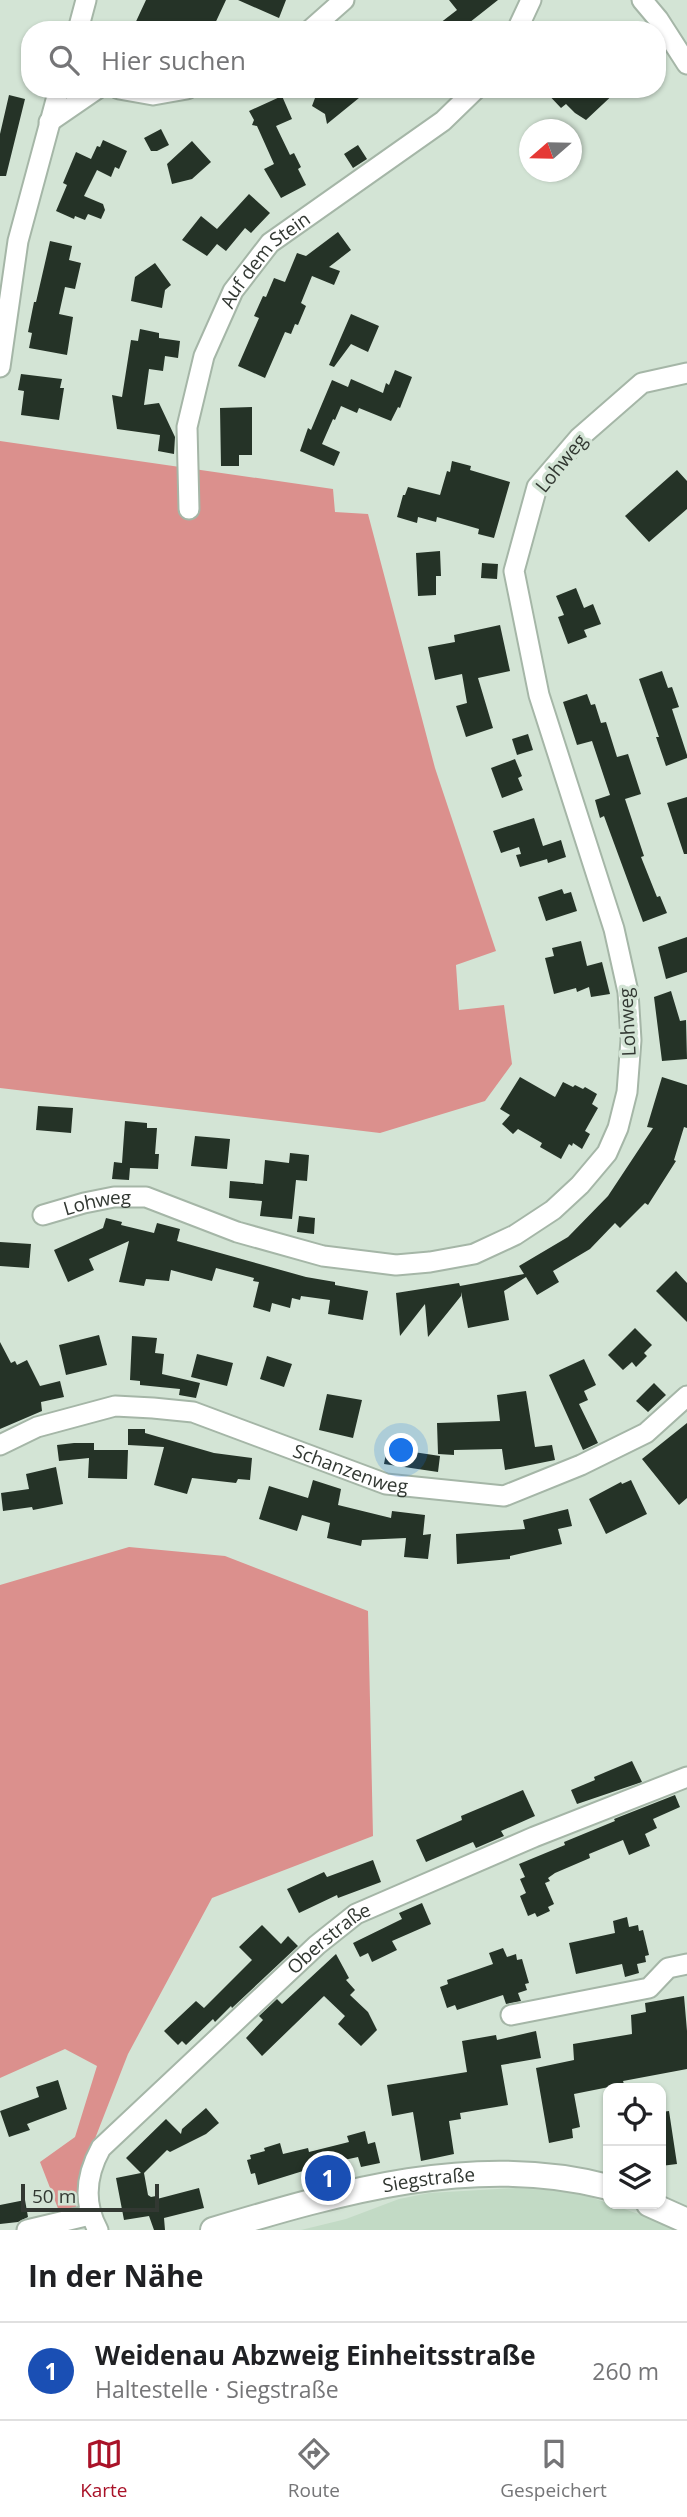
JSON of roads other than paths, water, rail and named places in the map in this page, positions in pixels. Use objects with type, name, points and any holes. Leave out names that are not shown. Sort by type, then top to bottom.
[{"type":"street","points":[[80,21],[86,0]]},
{"type":"street","points":[[320,21],[344,0]]},
{"type":"street","points":[[521,21],[531,0]]},
{"type":"street","points":[[642,0],[658,21]]},
{"type":"street","points":[[666,32],[687,64]]},
{"type":"street","points":[[0,367],[18,241],[57,98]]},
{"type":"street","points":[[50,122],[84,98]]},
{"type":"street","name":"Auf dem Stein","points":[[189,509],[187,427],[204,356],[233,291],[270,243],[443,121],[467,98]]},
{"type":"street","name":"Lohweg","points":[[43,1215],[104,1199],[146,1197],[237,1232],[323,1256],[396,1265],[430,1262],[474,1254],[515,1235],[553,1210],[580,1185],[607,1153],[618,1128],[627,1092],[631,1040],[628,992],[614,929],[539,695],[514,571],[537,487],[579,438],[642,383],[687,373]]},
{"type":"street","name":"Schanzenweg","points":[[0,1445],[37,1427],[116,1406],[166,1409],[193,1412],[386,1484],[504,1496],[581,1465],[646,1433],[687,1396]]},
{"type":"street","name":"Oberstraße","points":[[94,2222],[88,2189],[92,2164],[101,2148],[317,1945],[356,1914],[534,1837],[687,1777]]},
{"type":"street","points":[[511,2015],[649,1988],[668,1968],[687,1964]]},
{"type":"street","name":"Siegstraße","points":[[213,2230],[374,2187],[445,2175],[544,2175],[603,2186]]},
{"type":"street","points":[[660,2209],[687,2221]]},
{"type":"street","points":[[27,2230],[94,2222]]},
{"type":"place","name":"Weidenau Abzweig Einheitsstraße","points":[[328,2178]]}]
